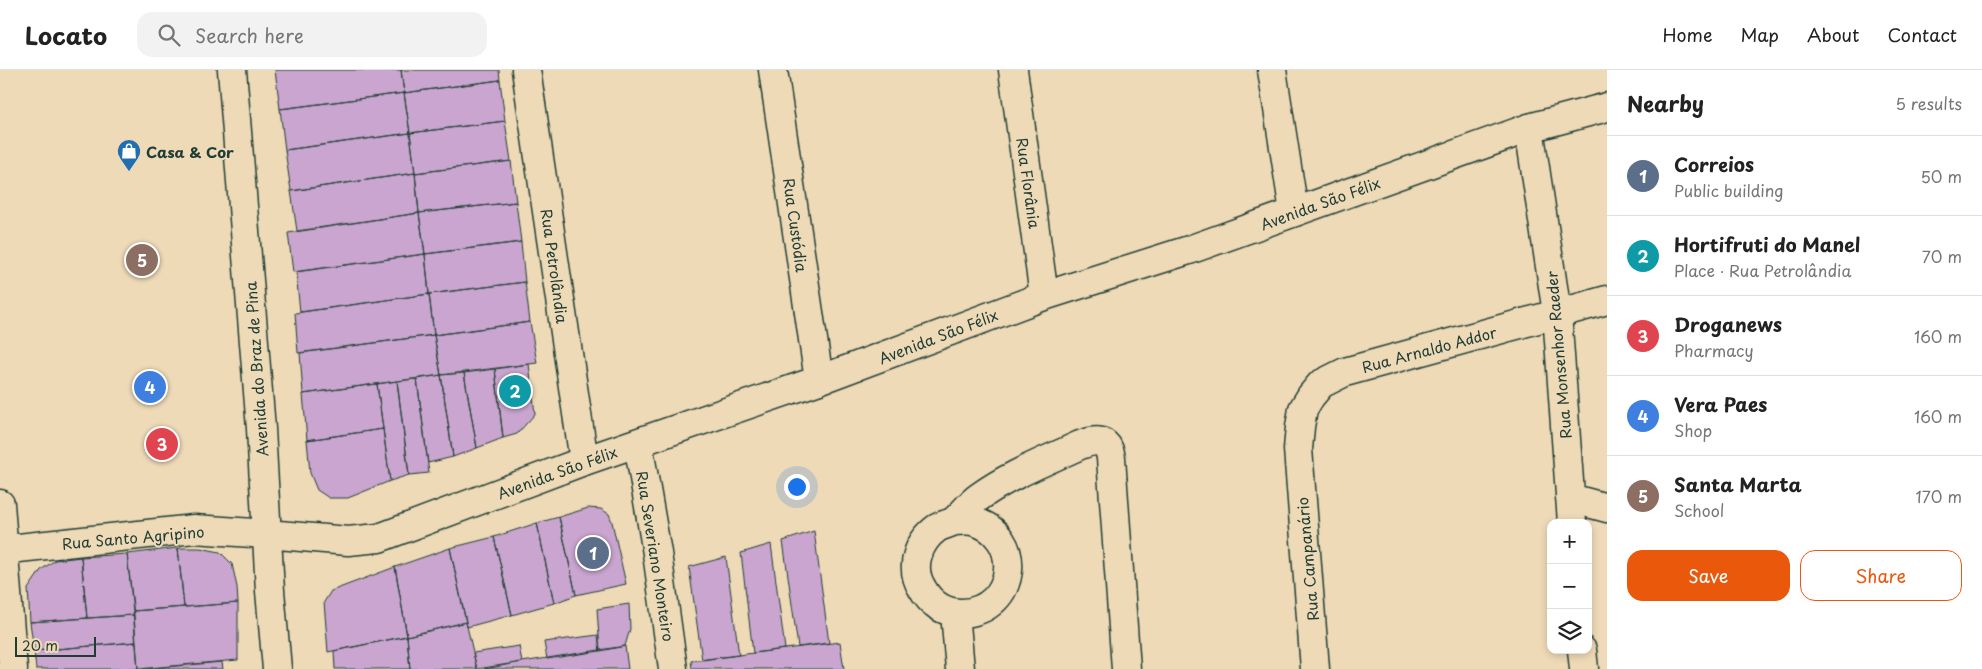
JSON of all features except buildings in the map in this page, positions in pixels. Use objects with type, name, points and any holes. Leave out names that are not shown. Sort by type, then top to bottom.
[{"type":"street","name":"Avenida do Braz de Pina","points":[[232,70],[261,429],[277,669]]},
{"type":"street","name":"Rua Petrolândia","points":[[526,70],[584,461]]},
{"type":"street","name":"Rua Custódia","points":[[773,70],[819,380]]},
{"type":"street","name":"Rua Florânia","points":[[1014,70],[1044,296]]},
{"type":"street","points":[[1272,70],[1294,212]]},
{"type":"street","name":"Avenida São Félix","points":[[267,534],[348,541],[379,538],[584,461],[819,380],[1044,296],[1189,250],[1529,128],[1607,107]]},
{"type":"street","name":"Rua Monsenhor Raeder","points":[[1529,128],[1557,314],[1571,510]]},
{"type":"street","name":"Rua Arnaldo Addor","points":[[1298,449],[1304,409],[1310,396],[1321,384],[1345,372],[1607,300]]},
{"type":"street","points":[[954,521],[977,498],[1002,482],[1086,442],[1092,440],[1104,444],[1110,450],[1111,458],[1126,669]]},
{"type":"street","name":"Rua Severiano Monteiro","points":[[638,443],[657,552],[673,669]]},
{"type":"street","name":"Rua Campanário","points":[[1298,449],[1316,669]]},
{"type":"street","points":[[0,504],[2,550],[13,669]]},
{"type":"street","points":[[1571,510],[1607,508]]},
{"type":"street","points":[[954,521],[972,521],[988,528],[1001,541],[1008,558],[1008,576],[1002,592],[989,605],[973,612],[955,613],[939,607],[927,597],[918,583],[916,567],[918,551],[926,537],[938,527],[954,521]]},
{"type":"street","name":"Rua Santo Agripino","points":[[2,550],[194,529],[267,534]]},
{"type":"street","points":[[955,613],[960,669]]},
{"type":"street","points":[[1582,654],[1584,669]]},
{"type":"place","name":"Casa & Cor","points":[[129,172]]},
{"type":"place","name":"Santa Marta","points":[[142,260]]},
{"type":"place","name":"Vera Paes","points":[[150,387]]},
{"type":"place","name":"Hortifruti do Manel","points":[[515,391]]},
{"type":"place","name":"Droganews","points":[[162,444]]},
{"type":"place","name":"Correios","points":[[593,553]]}]
